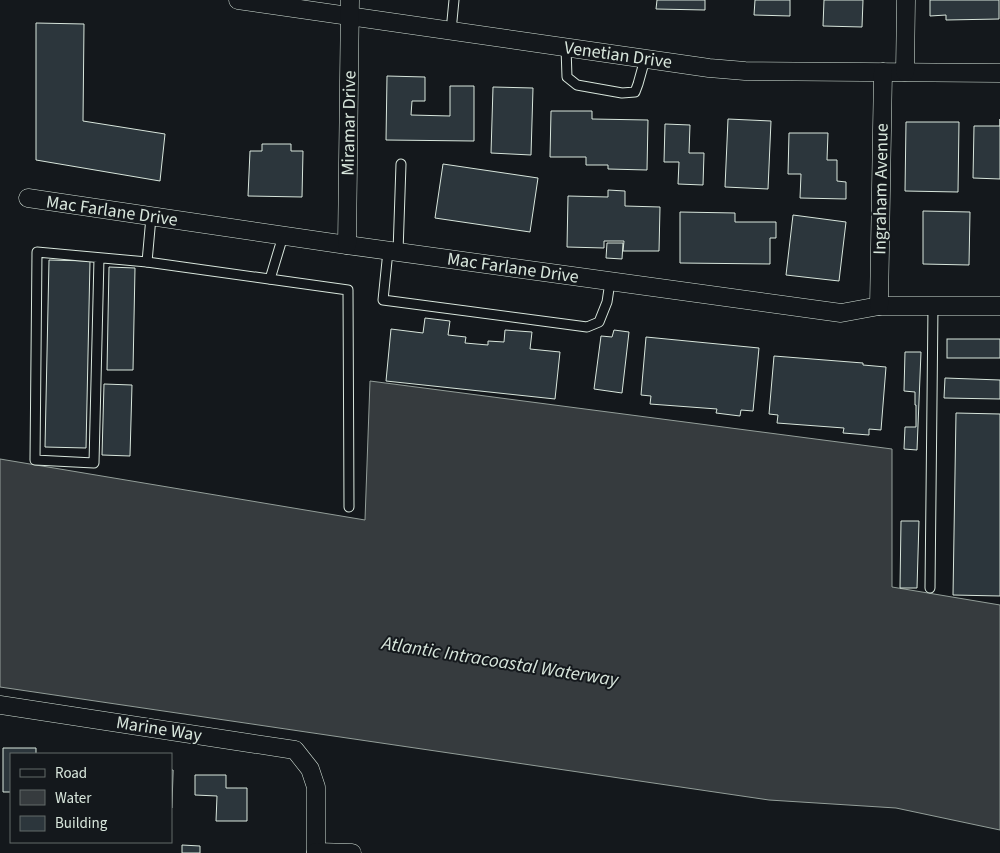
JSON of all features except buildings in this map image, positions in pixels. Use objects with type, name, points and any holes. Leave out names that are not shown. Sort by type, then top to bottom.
[{"type":"street","name":"Venetian Drive","points":[[238,0],[350,8],[451,31],[709,68],[745,71],[1000,73]]},
{"type":"street","points":[[905,72],[906,0]]},
{"type":"street","name":"Miramar Drive","points":[[347,245],[350,8]]},
{"type":"street","name":"Ingraham Avenue","points":[[879,306],[883,72]]},
{"type":"street","name":"Mac Farlane Drive","points":[[28,198],[393,252],[842,314],[879,306],[1000,306]]},
{"type":"street","name":"Marine Way","points":[[0,705],[295,750],[310,769],[316,788],[316,852]]},
{"type":"street","points":[[316,852],[352,853]]},
{"type":"lane","points":[[451,31],[454,0]]},
{"type":"lane","points":[[566,48],[568,77],[577,85],[622,93],[635,92],[645,59]]},
{"type":"lane","points":[[401,164],[393,252],[383,300],[587,326],[599,322],[608,302],[610,282]]},
{"type":"lane","points":[[147,262],[151,216]]},
{"type":"lane","points":[[270,279],[282,236]]},
{"type":"lane","points":[[99,258],[94,463],[35,460],[37,252],[147,262],[348,290],[349,507]]},
{"type":"lane","points":[[930,588],[933,306]]},
{"type":"water","name":"Atlantic Intracoastal Waterway","points":[[370,381],[892,449],[892,587],[1000,605],[1000,830],[896,808],[769,800],[0,687],[0,459],[365,520]]}]
